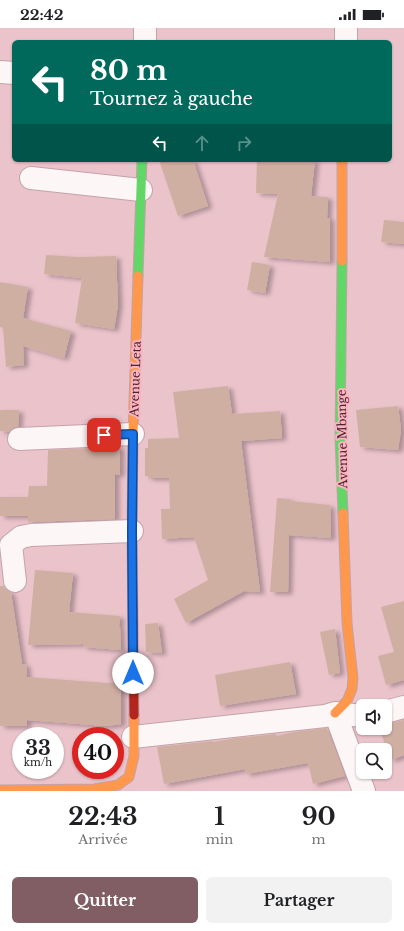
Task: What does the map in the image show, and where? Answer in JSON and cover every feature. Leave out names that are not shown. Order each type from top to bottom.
[{"type":"street","points":[[145,40],[146,28]]},
{"type":"street","points":[[346,28],[346,40]]},
{"type":"street","name":"Avenue Leta","points":[[0,790],[94,789],[131,784],[134,756],[132,530],[133,434],[142,162]]},
{"type":"street","name":"Avenue Mbange","points":[[336,713],[347,701],[352,689],[353,678],[347,623],[340,440],[342,162]]},
{"type":"street","points":[[31,178],[141,190]]},
{"type":"street","points":[[19,439],[133,434]]},
{"type":"street","points":[[15,581],[11,545],[21,537],[31,535],[132,530]]},
{"type":"street","points":[[392,710],[404,706]]},
{"type":"street","points":[[133,737],[325,716],[336,713],[356,715]]},
{"type":"street","points":[[336,713],[364,791]]},
{"type":"building","points":[[160,162],[194,162],[208,206],[178,216]]},
{"type":"building","points":[[257,162],[315,162],[311,196],[328,197],[327,218],[330,218],[330,262],[264,257],[278,194],[256,193]]},
{"type":"building","points":[[384,220],[404,222],[404,244],[381,242]]},
{"type":"building","points":[[46,255],[78,257],[116,256],[118,305],[114,329],[75,323],[82,278],[44,274]]},
{"type":"building","points":[[252,262],[270,265],[265,293],[247,290]]},
{"type":"building","points":[[0,282],[28,287],[23,318],[71,331],[64,358],[23,346],[24,365],[6,367],[3,328],[0,327]]},
{"type":"building","points":[[228,386],[232,414],[280,411],[282,438],[241,441],[260,592],[244,591],[186,623],[174,599],[208,580],[194,537],[162,539],[161,509],[170,509],[169,478],[149,478],[149,476],[145,476],[145,448],[148,448],[148,439],[179,438],[173,392]]},
{"type":"building","points":[[398,406],[401,430],[398,450],[360,447],[356,410]]},
{"type":"building","points":[[0,410],[19,410],[18,427],[13,428],[9,432],[0,431]]},
{"type":"building","points":[[120,447],[120,475],[115,474],[115,519],[28,522],[28,516],[0,516],[0,497],[28,497],[29,486],[47,486],[48,450]]},
{"type":"building","points":[[277,498],[290,499],[290,501],[330,505],[331,538],[289,535],[288,592],[270,592]]},
{"type":"building","points":[[35,570],[73,573],[69,612],[120,616],[119,627],[121,650],[83,647],[83,644],[28,645]]},
{"type":"building","points":[[0,586],[4,586],[5,589],[11,593],[22,664],[26,664],[27,677],[121,684],[121,724],[106,726],[27,720],[27,726],[0,726]]},
{"type":"building","points":[[404,601],[404,680],[386,685],[378,656],[394,652],[381,607]]},
{"type":"building","points":[[158,623],[162,653],[146,652],[145,624]]},
{"type":"building","points":[[335,629],[340,673],[329,675],[320,632]]},
{"type":"building","points":[[290,662],[296,694],[220,706],[215,675]]},
{"type":"building","points":[[404,720],[404,755],[392,760],[392,743],[385,743],[382,735],[392,735],[392,723]]},
{"type":"building","points":[[327,728],[345,776],[313,784],[308,763],[246,774],[245,769],[164,784],[157,747],[276,734],[277,736],[293,732]]},
{"type":"traffic: fast","points":[[138,276],[142,162]]},
{"type":"traffic: fast","points":[[342,261],[340,439],[343,513]]},
{"type":"traffic: slow","points":[[342,162],[342,261]]},
{"type":"traffic: slow","points":[[132,533],[133,434],[138,276]]},
{"type":"traffic: slow","points":[[335,713],[347,701],[352,689],[353,678],[347,623],[343,513]]},
{"type":"traffic: slow","points":[[0,790],[94,789],[118,785],[129,777],[134,756],[134,715]]},
{"type":"traffic: jam","points":[[132,533],[134,715]]},
{"type":"route","points":[[104,435],[133,434],[133,673]]}]
